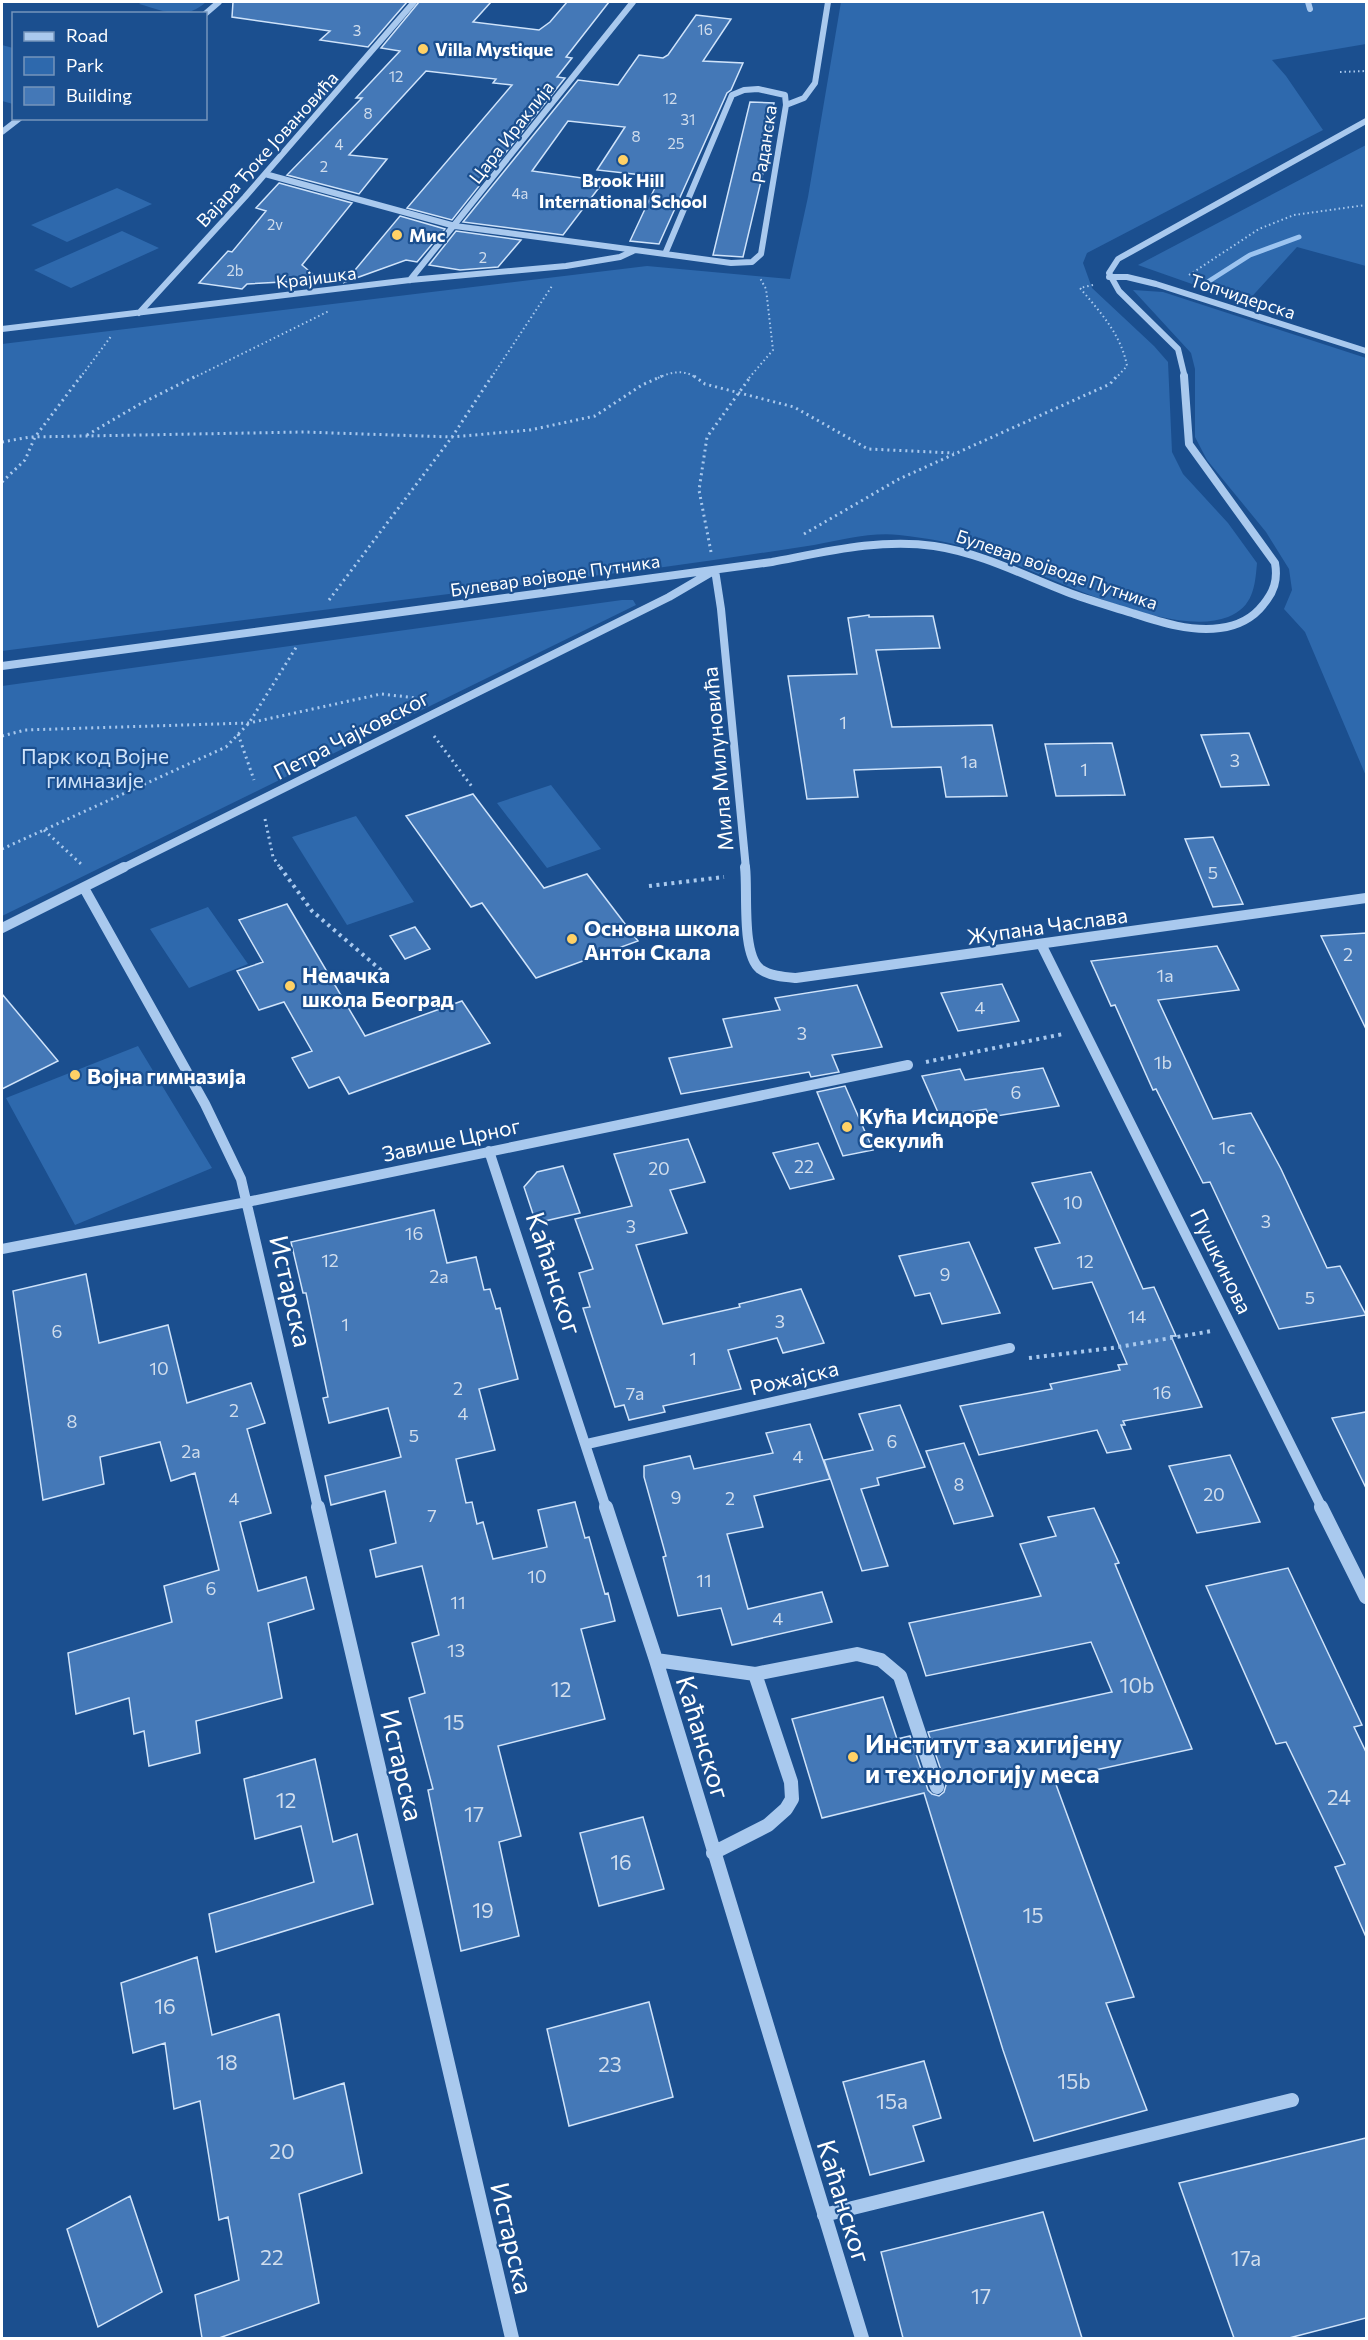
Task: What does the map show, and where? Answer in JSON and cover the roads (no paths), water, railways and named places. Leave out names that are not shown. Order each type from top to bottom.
[{"type":"street","points":[[207,12],[219,2]]},
{"type":"street","name":"Вајара Ђоке Јовановића","points":[[139,313],[265,174],[414,2]]},
{"type":"street","name":"Цара Ираклија","points":[[410,280],[633,2]]},
{"type":"street","points":[[786,105],[802,100],[810,94],[815,83],[828,2]]},
{"type":"street","points":[[1308,2],[1310,9]]},
{"type":"street","name":"Раданска","points":[[750,89],[778,92],[787,98],[786,105],[761,254],[752,262],[731,263],[665,255],[732,95],[750,89]]},
{"type":"street","points":[[2,132],[17,120]]},
{"type":"street","points":[[1109,277],[1110,268],[1118,259],[1366,121]]},
{"type":"street","points":[[265,174],[455,226],[665,255]]},
{"type":"street","name":"Крајишка","points":[[2,329],[410,280],[566,266],[620,257],[633,251]]},
{"type":"street","name":"Топчидерска","points":[[1109,277],[1134,278],[1167,287],[1366,351]]},
{"type":"street","name":"Булевар војводе Путника","points":[[2,666],[715,570],[880,544],[927,545],[983,558],[1082,597],[1182,627],[1215,629],[1238,623],[1255,613],[1276,585],[1278,573],[1275,563],[1189,444],[1184,370],[1178,349],[1119,291],[1109,277]]},
{"type":"street","name":"Петра Чајковског","points":[[2,928],[421,718],[669,597],[715,570]]},
{"type":"street","name":"Мила Милуновића","points":[[715,570],[721,609],[746,875],[750,946]]},
{"type":"street","name":"Истарска","points":[[84,888],[205,1104],[241,1179],[512,2338]]},
{"type":"street","name":"Жупана Часлава","points":[[750,946],[753,960],[762,970],[779,976],[796,978],[1366,898]]},
{"type":"street","name":"Пушкинова","points":[[1041,944],[1366,1597]]},
{"type":"street","name":"Завише Црног","points":[[2,1249],[247,1202],[908,1065]]},
{"type":"street","name":"Каћанског","points":[[489,1151],[656,1659],[862,2338]]},
{"type":"street","name":"Рожајска","points":[[586,1444],[1010,1348]]},
{"type":"street","points":[[656,1659],[755,1674],[857,1654],[870,1655],[890,1665],[900,1676],[937,1787]]},
{"type":"street","points":[[713,1853],[771,1823],[785,1811],[792,1799],[792,1782],[755,1674]]},
{"type":"street","points":[[824,2215],[1292,2100]]},
{"type":"waterway","points":[[1206,283],[1250,255],[1299,237]]},
{"type":"place","name":"Villa Mystique","points":[[423,49]]},
{"type":"place","name":"Brook Hill International School","points":[[623,160]]},
{"type":"place","name":"Мис","points":[[397,235]]},
{"type":"place","name":"Основна школа Антон Скала","points":[[572,939]]},
{"type":"place","name":"Немачка школа Београд","points":[[290,986]]},
{"type":"place","name":"Војна гимназија","points":[[75,1075]]},
{"type":"place","name":"Кућа Исидоре Секулић","points":[[847,1127]]},
{"type":"place","name":"Институт за хигијену и технологију меса","points":[[853,1757]]},
{"type":"park label","name":"Парк код Војне гимназије","points":[[95,767]]}]
